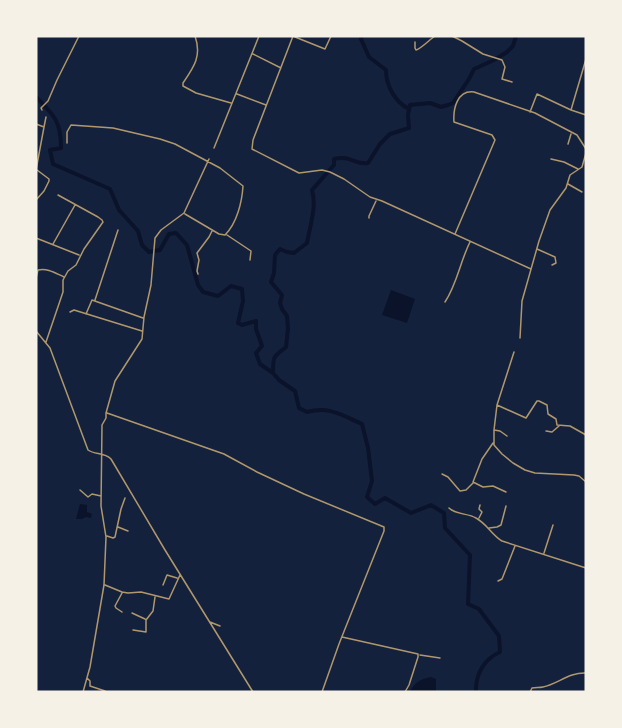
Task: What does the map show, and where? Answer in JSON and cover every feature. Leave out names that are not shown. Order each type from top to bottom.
[{"type":"street","points":[[42,108],[79,36]]},
{"type":"street","points":[[195,36],[199,47],[198,55],[183,86],[196,93],[232,104]]},
{"type":"street","points":[[214,148],[259,36]]},
{"type":"street","points":[[331,36],[325,49],[293,36],[253,140],[252,150],[299,173],[326,170],[338,175],[376,200],[531,269]]},
{"type":"street","points":[[415,42],[417,50],[435,36]]},
{"type":"street","points":[[452,36],[483,54],[502,60],[505,67],[502,79],[512,82]]},
{"type":"street","points":[[252,54],[281,68]]},
{"type":"street","points":[[570,110],[586,59]]},
{"type":"street","points":[[455,234],[495,140],[492,135],[454,122],[457,100],[464,93],[471,91],[530,112],[579,137],[586,149]]},
{"type":"street","points":[[236,93],[267,105]]},
{"type":"street","points":[[530,112],[536,94],[586,115]]},
{"type":"street","points":[[36,200],[49,181],[36,170],[46,117]]},
{"type":"street","points":[[36,124],[44,127]]},
{"type":"street","points":[[67,143],[71,124],[113,128],[175,144],[208,160],[243,186],[238,212],[226,234]]},
{"type":"street","points":[[568,144],[572,133]]},
{"type":"street","points":[[520,338],[522,302],[536,249],[550,210],[566,188],[570,175],[582,167],[586,153]]},
{"type":"street","points":[[551,159],[579,169]]},
{"type":"street","points":[[82,692],[97,630],[104,585],[106,536],[101,512],[102,428],[115,381],[140,343],[151,285],[156,236],[184,213],[208,160]]},
{"type":"street","points":[[582,167],[586,168]]},
{"type":"street","points":[[568,183],[582,192]]},
{"type":"street","points":[[46,342],[63,292],[64,278],[70,269],[76,266],[80,255],[103,221],[58,195]]},
{"type":"street","points":[[369,218],[376,200]]},
{"type":"street","points":[[53,244],[76,204]]},
{"type":"street","points":[[184,213],[219,234],[226,234],[252,251],[250,260]]},
{"type":"street","points":[[95,300],[118,230]]},
{"type":"street","points":[[198,274],[197,253],[212,230]]},
{"type":"street","points":[[36,238],[80,255]]},
{"type":"street","points":[[445,302],[451,293],[470,241]]},
{"type":"street","points":[[536,249],[555,257],[556,263],[552,265]]},
{"type":"street","points":[[36,278],[38,270],[41,269],[52,271],[64,278]]},
{"type":"street","points":[[86,314],[91,300],[95,300],[144,318]]},
{"type":"street","points":[[70,312],[73,309],[143,331]]},
{"type":"street","points":[[36,331],[46,342],[88,450],[111,459],[179,577],[253,692]]},
{"type":"street","points":[[442,474],[448,477],[460,491],[466,490],[473,482],[482,459],[493,442],[497,405],[514,352]]},
{"type":"street","points":[[497,405],[526,418],[539,401],[547,405],[548,414],[556,419],[557,425],[560,426]]},
{"type":"street","points":[[106,413],[224,454],[296,490],[384,527],[322,692]]},
{"type":"street","points":[[546,431],[552,432],[560,426],[570,426],[586,435]]},
{"type":"street","points":[[494,429],[507,436]]},
{"type":"street","points":[[493,442],[499,452],[519,467],[535,473],[579,476],[586,482]]},
{"type":"street","points":[[473,482],[483,487],[493,486],[506,492]]},
{"type":"street","points":[[80,490],[88,497],[92,494],[102,496]]},
{"type":"street","points":[[106,536],[114,538],[125,498]]},
{"type":"street","points":[[480,505],[481,521]]},
{"type":"street","points":[[489,528],[501,525],[506,506]]},
{"type":"street","points":[[448,508],[481,521],[499,540],[586,568]]},
{"type":"street","points":[[544,555],[553,525]]},
{"type":"street","points":[[117,527],[128,531]]},
{"type":"street","points":[[498,581],[502,579],[515,546]]},
{"type":"street","points":[[163,585],[166,575],[179,577]]},
{"type":"street","points":[[104,585],[122,592],[141,592],[170,599],[179,577]]},
{"type":"street","points":[[122,592],[115,606],[122,612]]},
{"type":"street","points":[[134,630],[146,632],[146,619],[153,611],[155,596]]},
{"type":"street","points":[[132,613],[146,619]]},
{"type":"street","points":[[210,622],[220,626]]},
{"type":"street","points":[[342,637],[440,658]]},
{"type":"street","points":[[405,692],[418,655]]},
{"type":"street","points":[[530,692],[532,688],[546,686],[571,675],[586,673]]},
{"type":"street","points":[[87,678],[90,686],[105,691]]},
{"type":"street","points":[[545,692],[546,686]]},
{"type":"water","points":[[391,290],[415,299],[407,323],[382,315]]},
{"type":"water","points":[[80,504],[87,505],[87,512],[92,514],[91,518],[76,519]]},
{"type":"water","points":[[431,677],[436,679],[436,692],[410,692],[418,682]]},
{"type":"waterway","points":[[362,36],[361,39],[369,57],[386,70],[392,93],[409,109]]},
{"type":"waterway","points":[[273,373],[275,357],[286,347],[288,329],[287,316],[280,303],[282,295],[271,282],[275,255],[280,249],[294,253],[307,243],[313,209],[312,190],[334,165],[334,159],[345,158],[368,163],[380,144],[390,134],[409,128],[410,105],[430,103],[441,107],[453,103],[474,69],[507,52],[513,46],[516,36]]},
{"type":"waterway","points":[[36,97],[52,114],[60,131],[61,148],[50,150],[53,164],[110,189],[119,210],[138,231],[142,245],[149,252],[160,250],[169,234],[176,233],[187,245],[198,285],[203,292],[218,296],[231,286],[242,289],[243,301],[238,323],[242,325],[256,321],[256,329],[262,346],[256,353],[260,364],[295,391],[299,408],[307,412],[315,410],[335,412],[362,424],[372,481],[367,497],[375,504],[385,498],[411,513],[431,505],[444,513],[445,528],[470,555],[468,604],[479,609],[499,636],[500,652],[485,663],[477,680],[476,692]]}]
